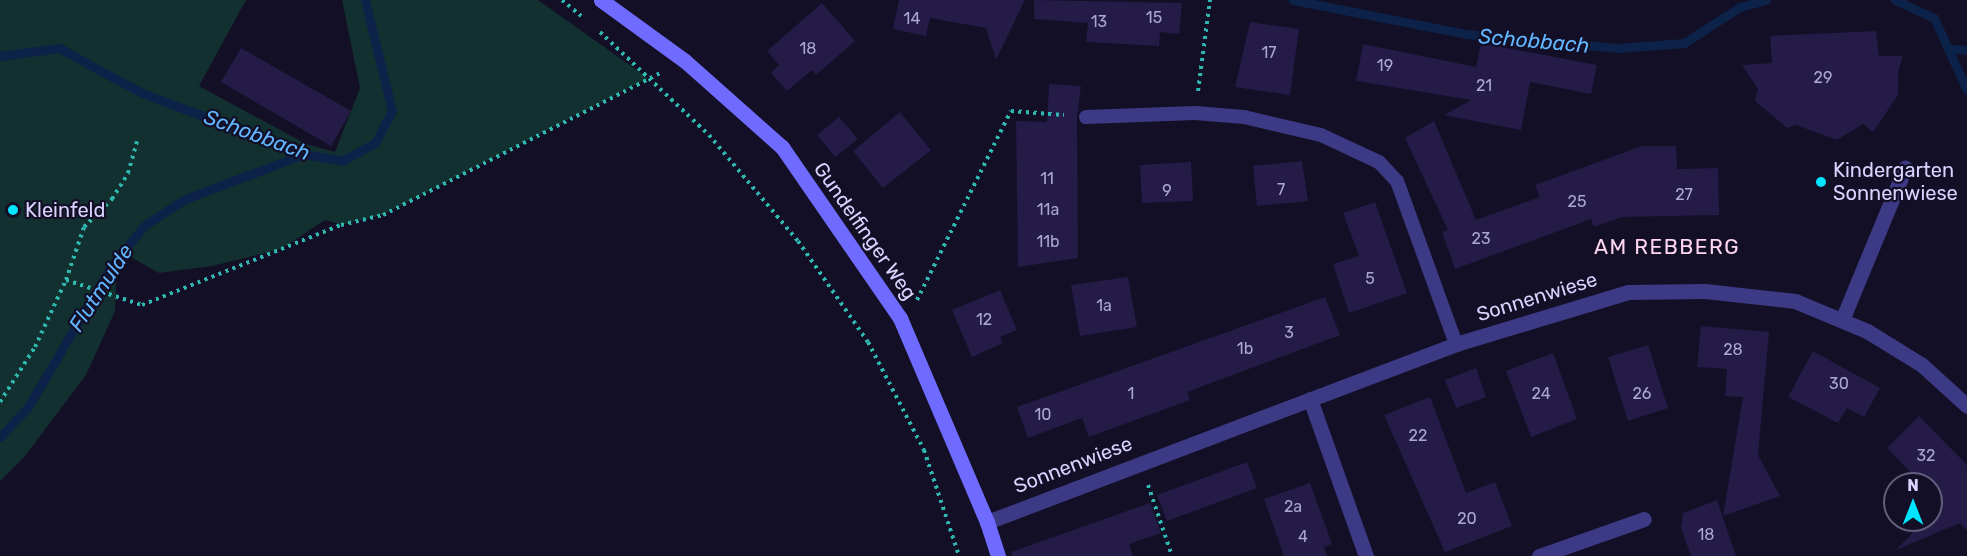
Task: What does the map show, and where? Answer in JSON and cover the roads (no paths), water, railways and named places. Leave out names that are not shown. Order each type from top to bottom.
[{"type":"street","name":"Gundelfinger Weg","points":[[601,0],[685,61],[782,147],[900,318],[987,522],[998,556]]},
{"type":"street","points":[[1842,321],[1905,168]]},
{"type":"street","name":"Sonnenwiese","points":[[987,522],[1140,462],[1456,344],[1628,292],[1705,291],[1795,301],[1867,331],[1922,365],[1967,406]]},
{"type":"street","points":[[1310,399],[1366,556]]},
{"type":"street","points":[[1539,556],[1644,519]]},
{"type":"lane","name":"Sonnenwiese","points":[[1086,117],[1195,113],[1244,117],[1321,135],[1379,162],[1397,181],[1456,344]]},
{"type":"waterway","name":"Schobbach","points":[[0,56],[59,48],[142,93],[304,154],[342,161],[375,143],[392,111],[365,0]]},
{"type":"waterway","name":"Schobbach","points":[[1293,0],[1466,34],[1618,48],[1684,43],[1740,7],[1766,0]]},
{"type":"waterway","name":"Schobbach","points":[[1895,0],[1934,18],[1967,90]]},
{"type":"waterway","points":[[1950,49],[1967,50]]},
{"type":"waterway","name":"Flutmulde","points":[[0,437],[28,407],[111,266],[145,225],[185,199],[304,154]]},
{"type":"place","name":"Kindergarten Sonnenwiese","points":[[1821,182]]},
{"type":"place","name":"Kleinfeld","points":[[13,210]]},
{"type":"district","name":"AM REBBERG","points":[[1667,247]]}]
